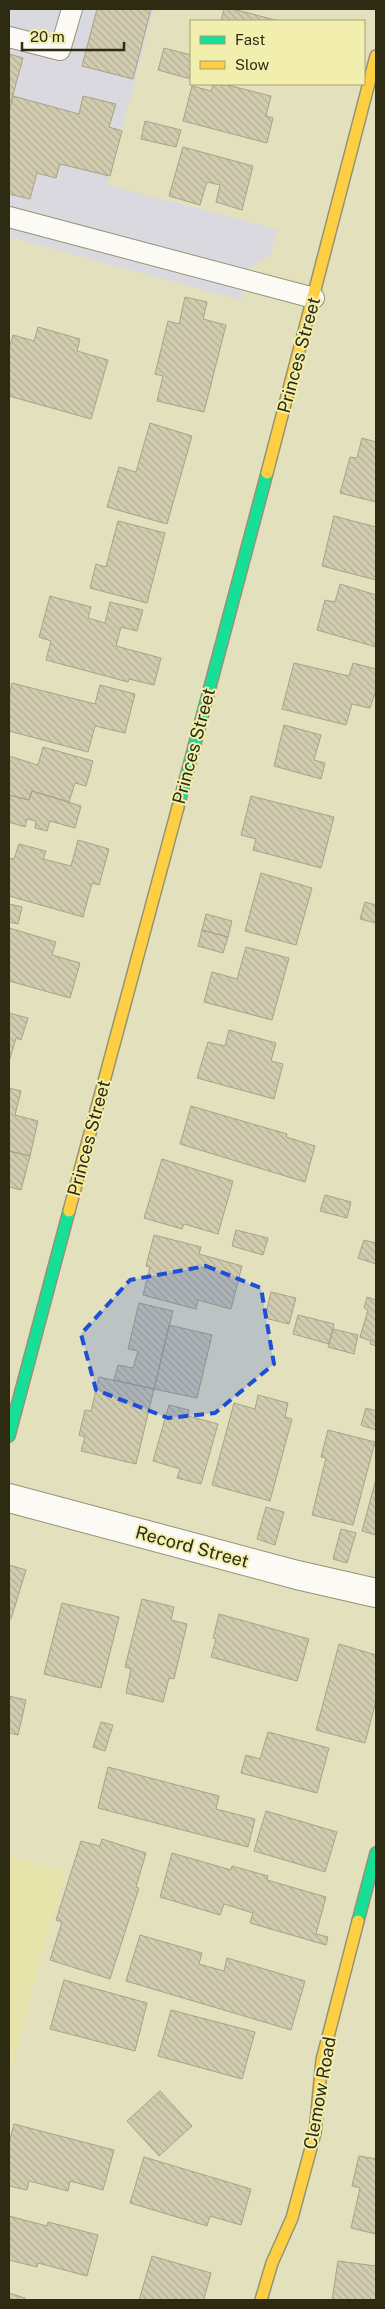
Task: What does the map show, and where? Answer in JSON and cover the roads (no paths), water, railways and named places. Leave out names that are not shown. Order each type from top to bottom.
[{"type":"street","name":"Princes Street","points":[[9,1436],[314,298],[376,56]]},
{"type":"street","name":"Record Street","points":[[9,1498],[297,1575],[376,1593]]},
{"type":"street","name":"Clemow Road","points":[[261,2300],[272,2263],[292,2218],[315,2133],[318,2118],[319,2078],[322,2060],[376,1852]]},
{"type":"lane","points":[[9,37],[60,50],[72,9]]},
{"type":"lane","points":[[9,217],[314,298]]}]
